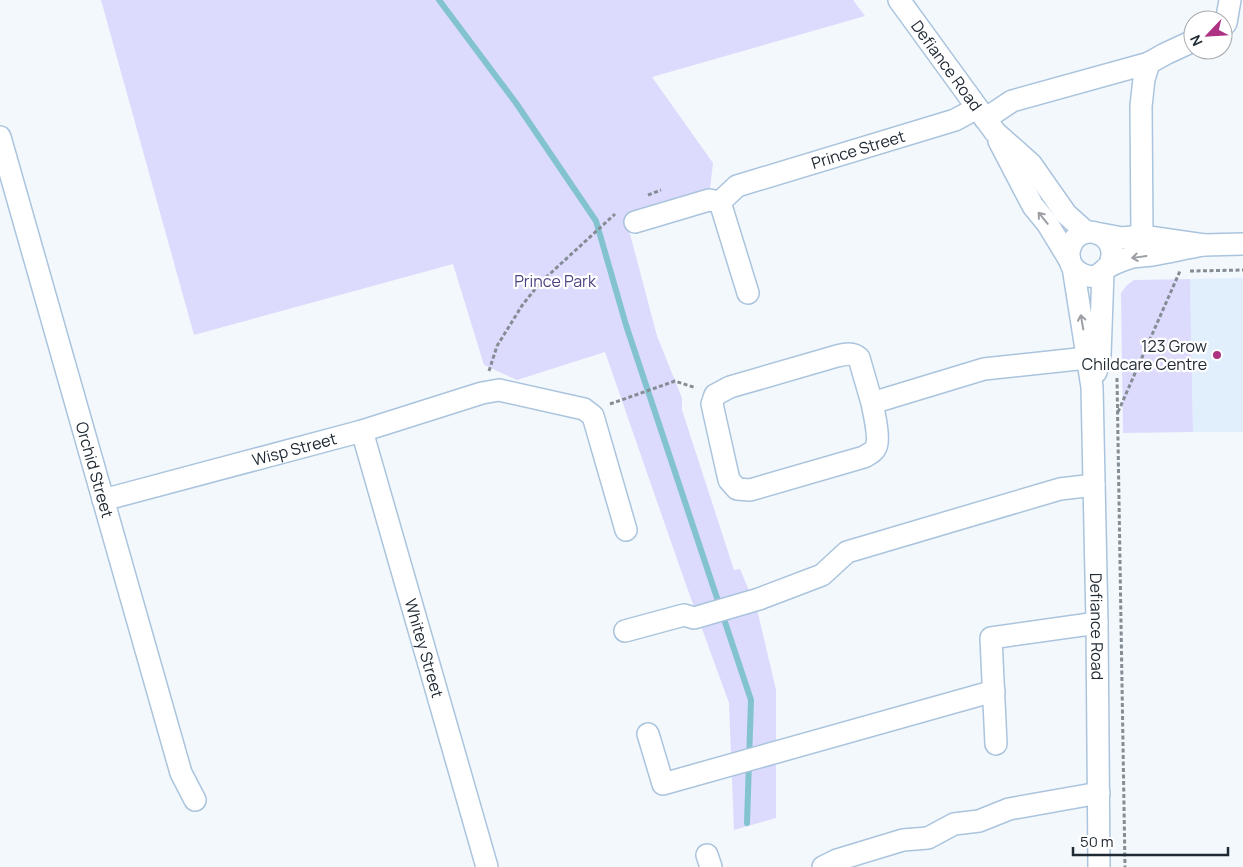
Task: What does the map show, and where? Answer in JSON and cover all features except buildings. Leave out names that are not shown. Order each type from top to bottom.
[{"type":"street","name":"Defiance Road","points":[[899,0],[986,120],[1029,199],[1047,223],[1071,263],[1092,387],[1098,623],[1099,867]]},
{"type":"street","name":"Prince Street","points":[[720,202],[737,186],[955,120],[986,120],[1012,101],[1149,63],[1183,46]]},
{"type":"street","points":[[1142,236],[1141,106],[1144,79],[1149,63]]},
{"type":"street","name":"Defiance Road","points":[[986,120],[1031,164],[1066,214],[1094,233]]},
{"type":"street","name":"Orchid Street","points":[[0,137],[181,773],[195,800]]},
{"type":"street","points":[[635,222],[709,200],[720,202],[748,293]]},
{"type":"street","points":[[1094,233],[1111,245],[1113,252],[1106,269]]},
{"type":"street","points":[[1204,245],[1142,236],[1122,238],[1094,233],[1078,236],[1072,242],[1069,250],[1071,263],[1080,273],[1087,276],[1096,276],[1106,269],[1131,258],[1204,245],[1243,244]]},
{"type":"street","name":"Defiance Road","points":[[1092,387],[1100,354],[1106,269]]},
{"type":"street","points":[[850,354],[856,355],[859,358],[872,403],[877,440],[876,448],[864,457],[750,490],[738,489],[729,480],[712,404],[715,394],[730,387],[836,356],[850,354]]},
{"type":"street","points":[[872,403],[984,370],[1087,358]]},
{"type":"street","name":"Wisp Street","points":[[103,500],[362,431],[482,393],[500,390],[584,409],[593,416],[626,530]]},
{"type":"street","name":"Whitey Street","points":[[362,431],[488,867]]},
{"type":"street","points":[[626,631],[684,615],[694,618],[759,599],[822,575],[847,552],[1060,489],[1094,485]]},
{"type":"street","points":[[996,744],[991,638],[1098,623]]},
{"type":"street","points":[[648,734],[663,784],[728,764],[994,691]]},
{"type":"street","points":[[823,867],[837,860],[902,840],[928,838],[954,824],[979,821],[1009,809],[1099,794]]},
{"type":"path","points":[[482,393],[497,346],[524,304],[541,282],[616,213]]},
{"type":"path","points":[[1171,271],[1243,270]]},
{"type":"path","points":[[1118,413],[1180,271]]},
{"type":"path","points":[[1117,374],[1125,867]]},
{"type":"path","points":[[622,400],[675,381]]},
{"type":"shaded area","name":"123 Grow Childcare Centre","points":[[1243,278],[1243,432],[1193,432],[1190,279]]},
{"type":"green space","name":"Prince Park","points":[[101,0],[853,0],[865,16],[652,77],[713,163],[710,189],[625,215],[657,336],[682,398],[682,410],[734,570],[740,569],[757,609],[776,690],[776,818],[734,830],[729,703],[605,352],[517,380],[484,365],[453,264],[194,335]]},
{"type":"green space","points":[[1190,279],[1193,432],[1123,433],[1121,293],[1134,280]]},
{"type":"waterway","points":[[439,0],[516,103],[596,221],[626,325],[751,700],[747,823]]},
{"type":"place","name":"123 Grow Childcare Centre","points":[[1217,355]]}]
